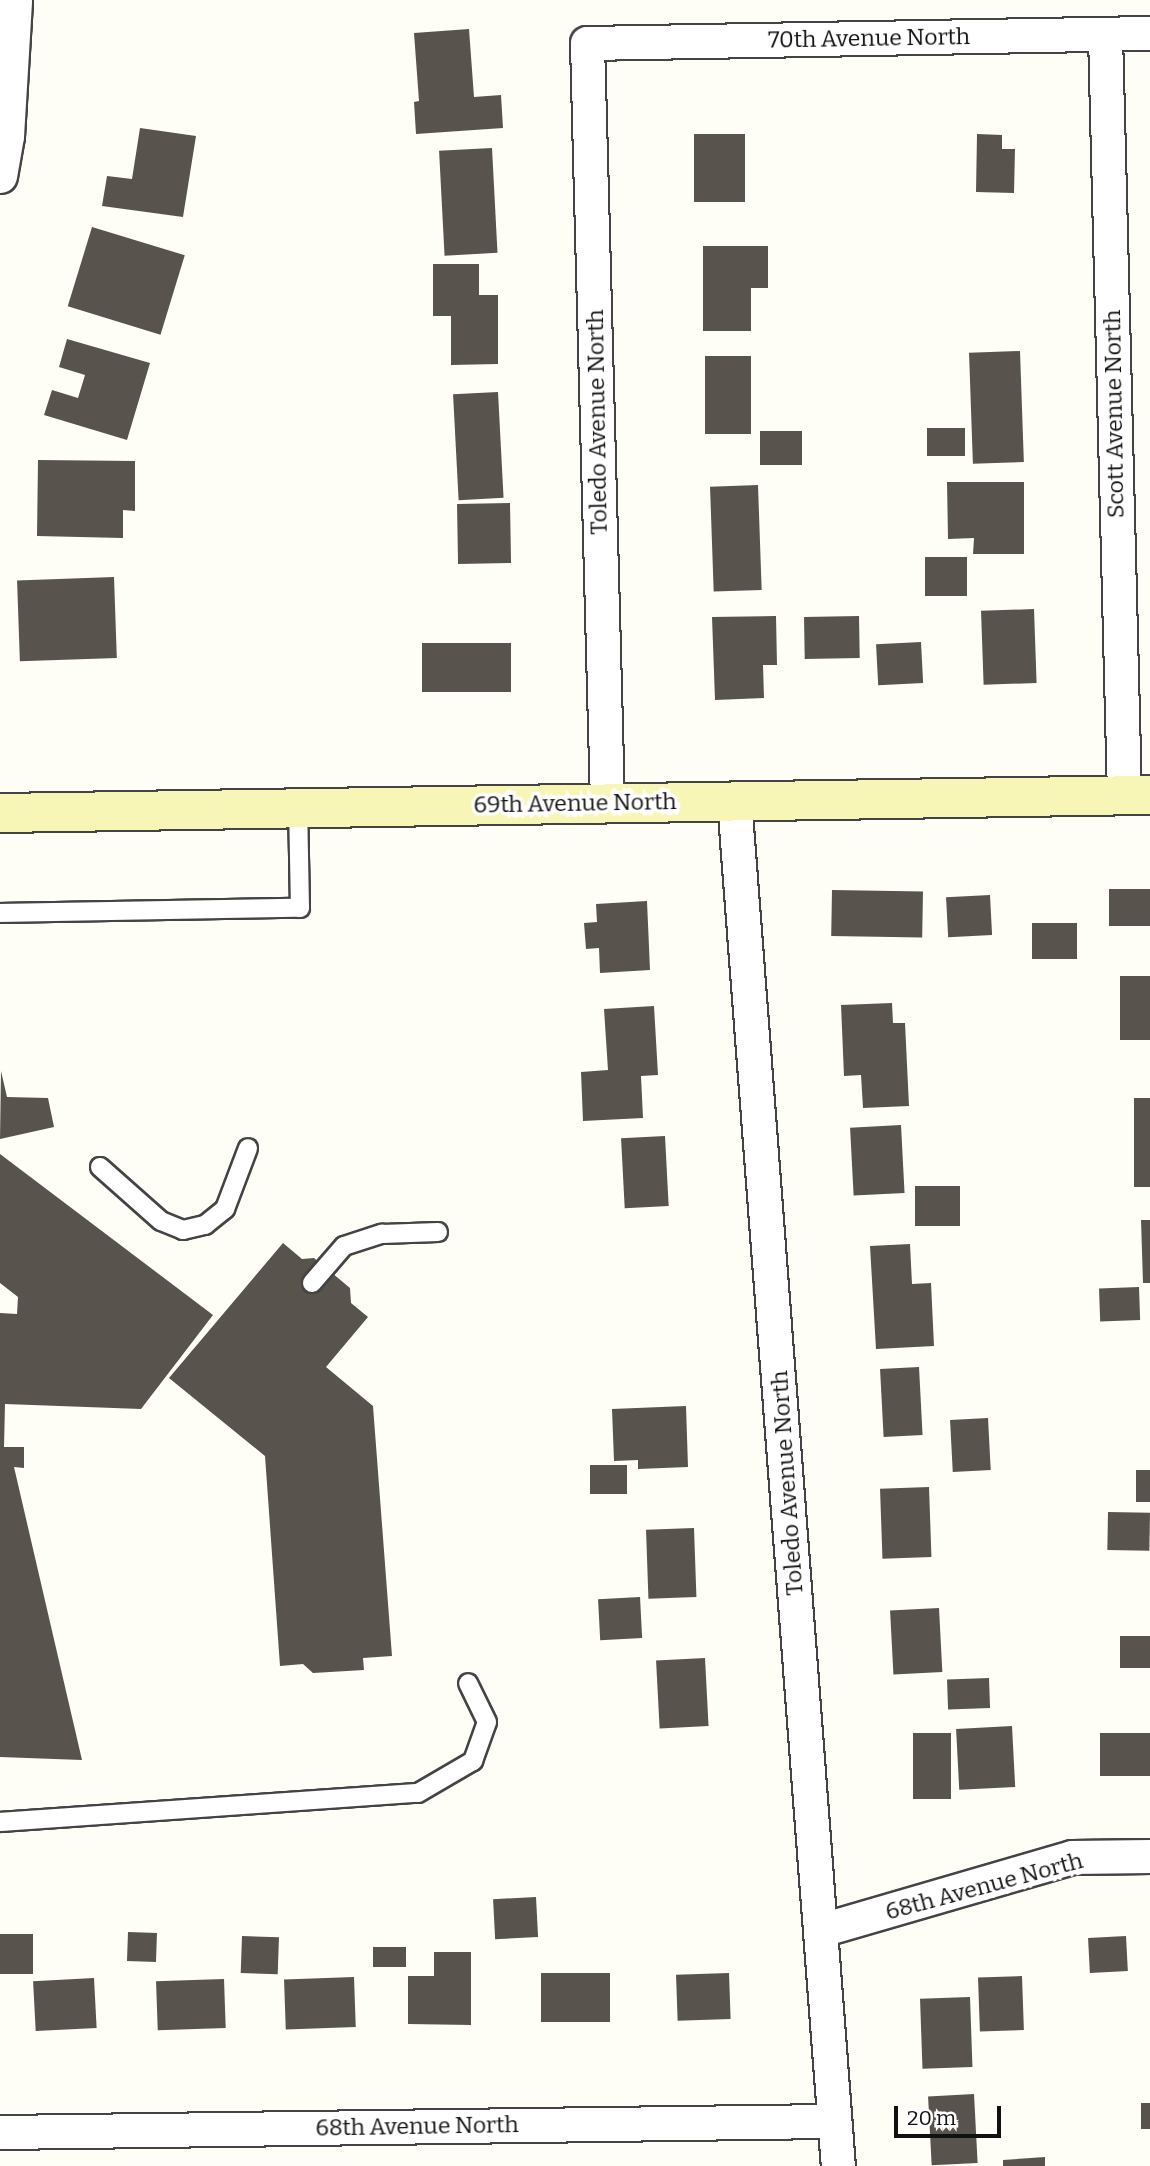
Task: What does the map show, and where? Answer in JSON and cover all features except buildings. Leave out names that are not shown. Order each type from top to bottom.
[{"type":"street","points":[[0,176],[8,136],[15,0]]},
{"type":"street","name":"70th Avenue North","points":[[587,43],[1150,33]]},
{"type":"street","name":"Scott Avenue North","points":[[1105,34],[1137,795]]},
{"type":"street","name":"Toledo Avenue North","points":[[587,43],[607,802]]},
{"type":"street","name":"69th Avenue North","points":[[0,813],[1137,795]]},
{"type":"street","name":"Toledo Avenue North","points":[[734,800],[838,2166]]},
{"type":"street","name":"68th Avenue North","points":[[821,1930],[1072,1857],[1150,1856]]},
{"type":"street","name":"68th Avenue North","points":[[0,2132],[834,2121]]},
{"type":"lane","points":[[0,913],[300,908],[298,807]]},
{"type":"lane","points":[[100,1167],[161,1220],[183,1230],[205,1225],[225,1209],[248,1148]]},
{"type":"lane","points":[[312,1283],[344,1246],[382,1234],[438,1232]]},
{"type":"lane","points":[[0,1822],[418,1793],[473,1761],[487,1722],[468,1683]]}]
